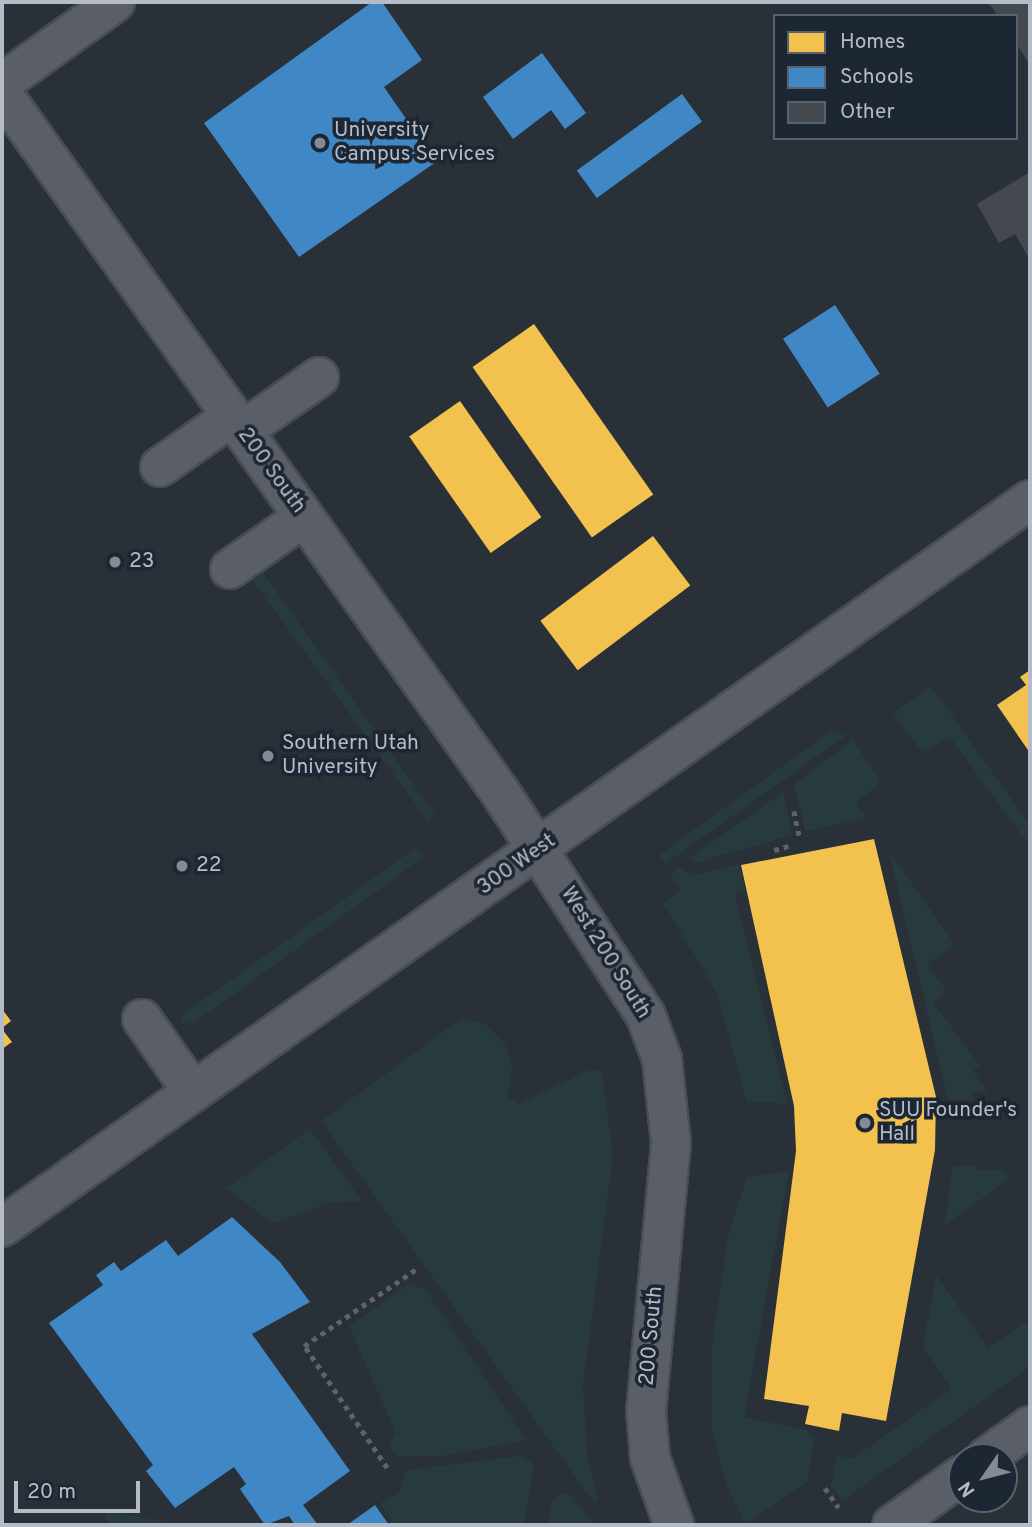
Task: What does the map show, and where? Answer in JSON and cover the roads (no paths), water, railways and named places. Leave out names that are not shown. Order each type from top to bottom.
[{"type":"street","points":[[2,83],[116,2]]},
{"type":"street","name":"200 South","points":[[2,93],[540,850]]},
{"type":"street","points":[[160,467],[320,377]]},
{"type":"street","name":"300 West","points":[[2,1227],[540,850],[1030,500]]},
{"type":"street","points":[[230,569],[304,517]]},
{"type":"street","name":"West 200 South","points":[[540,850],[646,1016],[662,1059],[671,1143]]},
{"type":"street","points":[[142,1019],[193,1092]]},
{"type":"street","name":"200 South","points":[[671,1143],[646,1410],[650,1458],[674,1525]]},
{"type":"street","points":[[1006,1443],[1030,1426]]},
{"type":"street","points":[[892,1525],[948,1485]]},
{"type":"place","name":"University Campus Services","points":[[320,143]]},
{"type":"place","name":"23","points":[[115,562]]},
{"type":"place","name":"Southern Utah University","points":[[268,756]]},
{"type":"place","name":"22","points":[[182,866]]},
{"type":"place","name":"SUU Founder's Hall","points":[[865,1123]]}]
